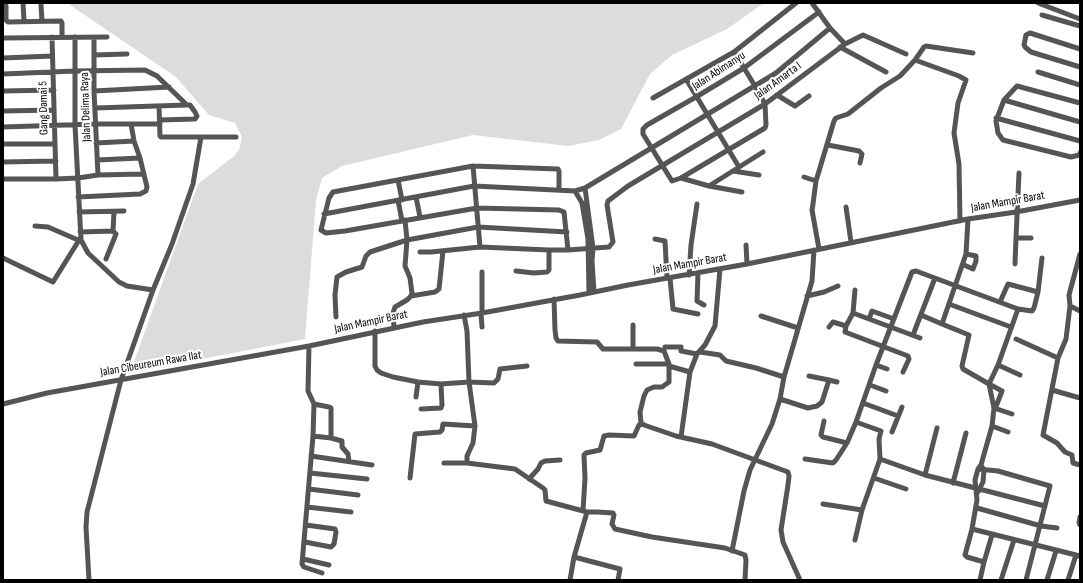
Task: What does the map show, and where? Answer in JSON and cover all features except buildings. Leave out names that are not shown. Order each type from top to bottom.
[{"type":"street","points":[[23,3],[24,21]]},
{"type":"street","points":[[653,98],[734,52],[796,3]]},
{"type":"street","points":[[812,3],[830,28],[845,44]]},
{"type":"street","points":[[1038,3],[1080,19]]},
{"type":"street","points":[[41,4],[42,21]]},
{"type":"street","points":[[6,6],[7,21],[61,21],[62,37]]},
{"type":"street","name":"Jalan Abimanyu","points":[[651,148],[643,134],[644,128],[647,125],[744,68],[819,12]]},
{"type":"street","points":[[1042,15],[1080,26]]},
{"type":"street","points":[[324,214],[474,186],[575,191],[585,188],[755,86],[776,72],[830,28]]},
{"type":"street","points":[[1080,48],[1030,33],[1026,35],[1024,45],[1031,52],[1080,67]]},
{"type":"street","name":"Jalan Amarta I","points":[[591,248],[609,247],[613,242],[608,201],[628,186],[765,104],[845,44],[863,35],[906,54]]},
{"type":"street","name":"Gang Damai 5","points":[[52,37],[56,179]]},
{"type":"street","points":[[75,37],[75,125],[80,237],[88,253],[120,282],[127,286],[153,290]]},
{"type":"street","points":[[3,38],[108,37]]},
{"type":"street","name":"Jalan Delima Raya","points":[[94,38],[94,91],[98,175]]},
{"type":"street","points":[[732,551],[744,491],[754,460],[772,424],[812,281],[816,249],[812,210],[816,181],[828,145],[832,125],[836,118],[848,114],[881,88],[900,76],[916,60],[922,49],[926,46],[973,54]]},
{"type":"street","points":[[840,48],[886,72]]},
{"type":"street","points":[[651,148],[672,181],[681,178],[765,128],[765,104],[734,52]]},
{"type":"street","points":[[94,56],[128,54]]},
{"type":"street","points":[[3,58],[52,56]]},
{"type":"street","points":[[916,60],[966,80],[958,103],[954,133],[959,164],[960,221]]},
{"type":"street","points":[[3,74],[145,70],[157,76],[187,105],[190,106],[197,116],[195,119],[131,124],[3,127]]},
{"type":"street","points":[[1038,72],[1080,85]]},
{"type":"street","points":[[686,79],[739,167]]},
{"type":"street","points":[[1080,103],[1017,86],[1004,100],[996,118],[998,134],[1003,140],[1071,157],[1079,155],[1080,153]]},
{"type":"street","points":[[94,91],[169,87]]},
{"type":"street","points":[[3,91],[54,90]]},
{"type":"street","points":[[777,95],[795,106],[809,96]]},
{"type":"street","points":[[1004,100],[1080,122]]},
{"type":"street","points":[[95,108],[187,105]]},
{"type":"street","points":[[159,106],[161,137],[236,137]]},
{"type":"street","points":[[3,112],[54,110]]},
{"type":"street","points":[[996,118],[1080,141]]},
{"type":"street","points":[[78,197],[144,193],[147,187],[134,141],[131,124]]},
{"type":"street","points":[[89,580],[86,527],[87,512],[120,385],[153,290],[172,244],[193,184],[202,137]]},
{"type":"street","points":[[96,143],[134,141]]},
{"type":"street","points":[[3,144],[55,144]]},
{"type":"street","points":[[828,145],[859,151],[862,154],[860,163]]},
{"type":"street","points":[[709,186],[763,152]]},
{"type":"street","points":[[98,160],[140,158]]},
{"type":"street","points":[[3,162],[56,162]]},
{"type":"street","points":[[473,166],[480,247]]},
{"type":"street","points":[[559,190],[558,169],[473,166],[333,192],[329,198],[321,230],[326,233],[477,208],[562,210],[564,212],[568,250]]},
{"type":"street","points":[[733,171],[759,175]]},
{"type":"street","points":[[1015,264],[1016,212],[1019,173]]},
{"type":"street","points":[[3,180],[56,179],[98,175],[143,174]]},
{"type":"street","points":[[804,177],[816,181]]},
{"type":"street","points":[[681,178],[709,186],[742,192]]},
{"type":"street","points":[[398,180],[407,240],[405,266],[410,278],[411,296]]},
{"type":"street","points":[[585,188],[584,202],[591,248],[592,293]]},
{"type":"street","points":[[575,191],[584,202]]},
{"type":"street","points":[[416,197],[420,217]]},
{"type":"street","name":"Jalan Mampir Barat","points":[[306,347],[375,331],[689,275],[968,219],[1080,200]]},
{"type":"street","points":[[689,275],[696,204]]},
{"type":"street","points":[[846,207],[851,242]]},
{"type":"street","points":[[79,212],[124,211]]},
{"type":"street","points":[[106,259],[116,234],[115,231],[113,231],[114,212]]},
{"type":"street","points":[[942,324],[964,265],[968,219]]},
{"type":"street","points":[[35,226],[48,227],[80,237],[113,231]]},
{"type":"street","points":[[336,317],[335,295],[337,277],[346,272],[362,267],[366,256],[370,252],[407,240],[478,227],[567,232]]},
{"type":"street","points":[[3,258],[53,282],[80,237]]},
{"type":"street","points":[[1016,238],[1031,238]]},
{"type":"street","points":[[655,239],[665,241],[673,309],[698,314]]},
{"type":"street","points":[[746,245],[747,264]]},
{"type":"street","points":[[420,252],[480,247],[549,250],[591,248]]},
{"type":"street","points":[[516,271],[534,273],[547,272],[549,270],[549,250]]},
{"type":"street","points":[[394,328],[393,312],[395,308],[411,296],[435,292],[439,289],[443,251]]},
{"type":"street","points":[[964,265],[973,269],[976,261],[976,256],[966,254]]},
{"type":"street","points":[[1080,254],[1070,295],[1066,339],[1058,358],[1043,435],[1057,442],[1065,452],[1072,455],[1073,463],[1080,465]]},
{"type":"street","points":[[805,460],[833,463],[847,443],[912,272],[916,271],[1018,309],[1033,310],[1038,292],[1042,258]]},
{"type":"street","points":[[681,437],[690,372],[715,326],[720,269]]},
{"type":"street","points":[[482,272],[482,327]]},
{"type":"street","points":[[698,273],[697,301],[704,305]]},
{"type":"street","points":[[913,335],[935,278]]},
{"type":"street","points":[[1000,302],[1008,284],[1038,292]]},
{"type":"street","points":[[807,296],[824,292],[838,286]]},
{"type":"street","points":[[854,290],[853,313],[846,326],[845,332],[908,356],[909,358],[904,372]]},
{"type":"street","points":[[554,299],[555,330],[558,341],[597,342],[603,349],[633,348],[657,349],[664,351],[669,365],[669,382],[662,387],[654,387],[647,390],[640,412],[641,423],[681,437],[712,444],[788,472],[788,485],[780,530],[800,580]]},
{"type":"street","points":[[949,304],[1011,327]]},
{"type":"street","points":[[1070,306],[1080,311]]},
{"type":"street","points":[[994,409],[989,384],[998,365],[1018,309]]},
{"type":"street","points":[[870,319],[872,311],[894,319]]},
{"type":"street","points":[[853,313],[920,338]]},
{"type":"street","points":[[464,315],[467,331],[469,382],[475,426],[473,443],[467,456],[467,463]]},
{"type":"street","points":[[762,316],[798,328]]},
{"type":"street","points":[[921,316],[969,335],[962,364],[963,369],[1002,391],[994,409],[992,426],[981,468],[975,480],[978,491],[966,557],[984,562]]},
{"type":"street","points":[[829,327],[833,322],[846,326]]},
{"type":"street","points":[[633,348],[634,325]]},
{"type":"street","points":[[375,331],[375,366],[377,370],[387,375],[418,382],[441,384],[469,382],[494,383],[498,379],[500,369],[527,366]]},
{"type":"street","points":[[1016,339],[1058,358]]},
{"type":"street","points":[[306,347],[308,391],[314,404],[308,507],[302,564],[304,567],[322,573]]},
{"type":"street","name":"Jalan Cibeureum Rawa Ilat","points":[[3,404],[47,393],[120,385],[306,347]]},
{"type":"street","points":[[665,347],[681,347],[681,351],[720,355],[726,361],[756,368],[784,377]]},
{"type":"street","points":[[636,364],[669,365],[690,372]]},
{"type":"street","points":[[876,364],[887,369]]},
{"type":"street","points":[[998,365],[1020,375]]},
{"type":"street","points":[[809,376],[836,382]]},
{"type":"street","points":[[780,399],[808,408],[813,408],[822,402],[829,380]]},
{"type":"street","points":[[416,397],[418,382]]},
{"type":"street","points":[[421,409],[441,408],[441,384]]},
{"type":"street","points":[[870,385],[886,391]]},
{"type":"street","points":[[1052,390],[1080,398]]},
{"type":"street","points":[[863,403],[898,416]]},
{"type":"street","points":[[314,404],[331,408],[331,438]]},
{"type":"street","points":[[892,432],[902,407]]},
{"type":"street","points":[[994,409],[1012,414]]},
{"type":"street","points":[[824,421],[821,435],[823,437],[847,443]]},
{"type":"street","points":[[855,540],[862,510],[880,460],[879,439],[881,431],[856,422]]},
{"type":"street","points":[[410,478],[415,434],[440,432],[443,424],[475,426]]},
{"type":"street","points":[[570,580],[585,512],[584,454],[600,450],[604,436],[634,436],[639,425],[643,424]]},
{"type":"street","points":[[992,426],[1008,432]]},
{"type":"street","points":[[925,475],[937,428]]},
{"type":"street","points":[[953,483],[966,433]]},
{"type":"street","points":[[313,436],[342,440],[342,447],[348,454],[349,461]]},
{"type":"street","points":[[311,456],[372,464]]},
{"type":"street","points":[[529,479],[541,463],[545,461],[560,460]]},
{"type":"street","points":[[880,460],[978,491],[1045,506]]},
{"type":"street","points":[[444,463],[467,463],[512,468],[545,490],[546,502],[585,512],[613,513],[612,524],[615,529],[652,537],[725,548],[745,554],[745,580]]},
{"type":"street","points":[[981,468],[998,471],[1049,486],[1051,488],[1026,580]]},
{"type":"street","points":[[310,472],[367,479]]},
{"type":"street","points":[[874,478],[906,490]]},
{"type":"street","points":[[309,489],[358,495]]},
{"type":"street","points":[[823,504],[862,510]]},
{"type":"street","points":[[308,507],[351,512]]},
{"type":"street","points":[[976,508],[1041,526],[1057,528]]},
{"type":"street","points":[[1080,517],[1080,525]]},
{"type":"street","points":[[305,542],[331,547],[334,544],[336,532],[334,529],[306,525]]},
{"type":"street","points":[[972,529],[1078,556],[1068,580]]},
{"type":"street","points":[[980,580],[992,535]]},
{"type":"street","points":[[1001,580],[1014,540]]},
{"type":"street","points":[[1047,580],[1056,550]]},
{"type":"street","points":[[574,557],[620,569],[618,580]]},
{"type":"street","points":[[303,559],[329,565]]},
{"type":"shaded area","points":[[67,3],[764,3],[727,29],[672,55],[650,74],[621,129],[599,140],[568,146],[473,135],[342,166],[322,178],[316,200],[305,339],[130,373],[198,184],[234,156],[239,150],[242,137],[235,123],[209,115],[176,77]]}]
